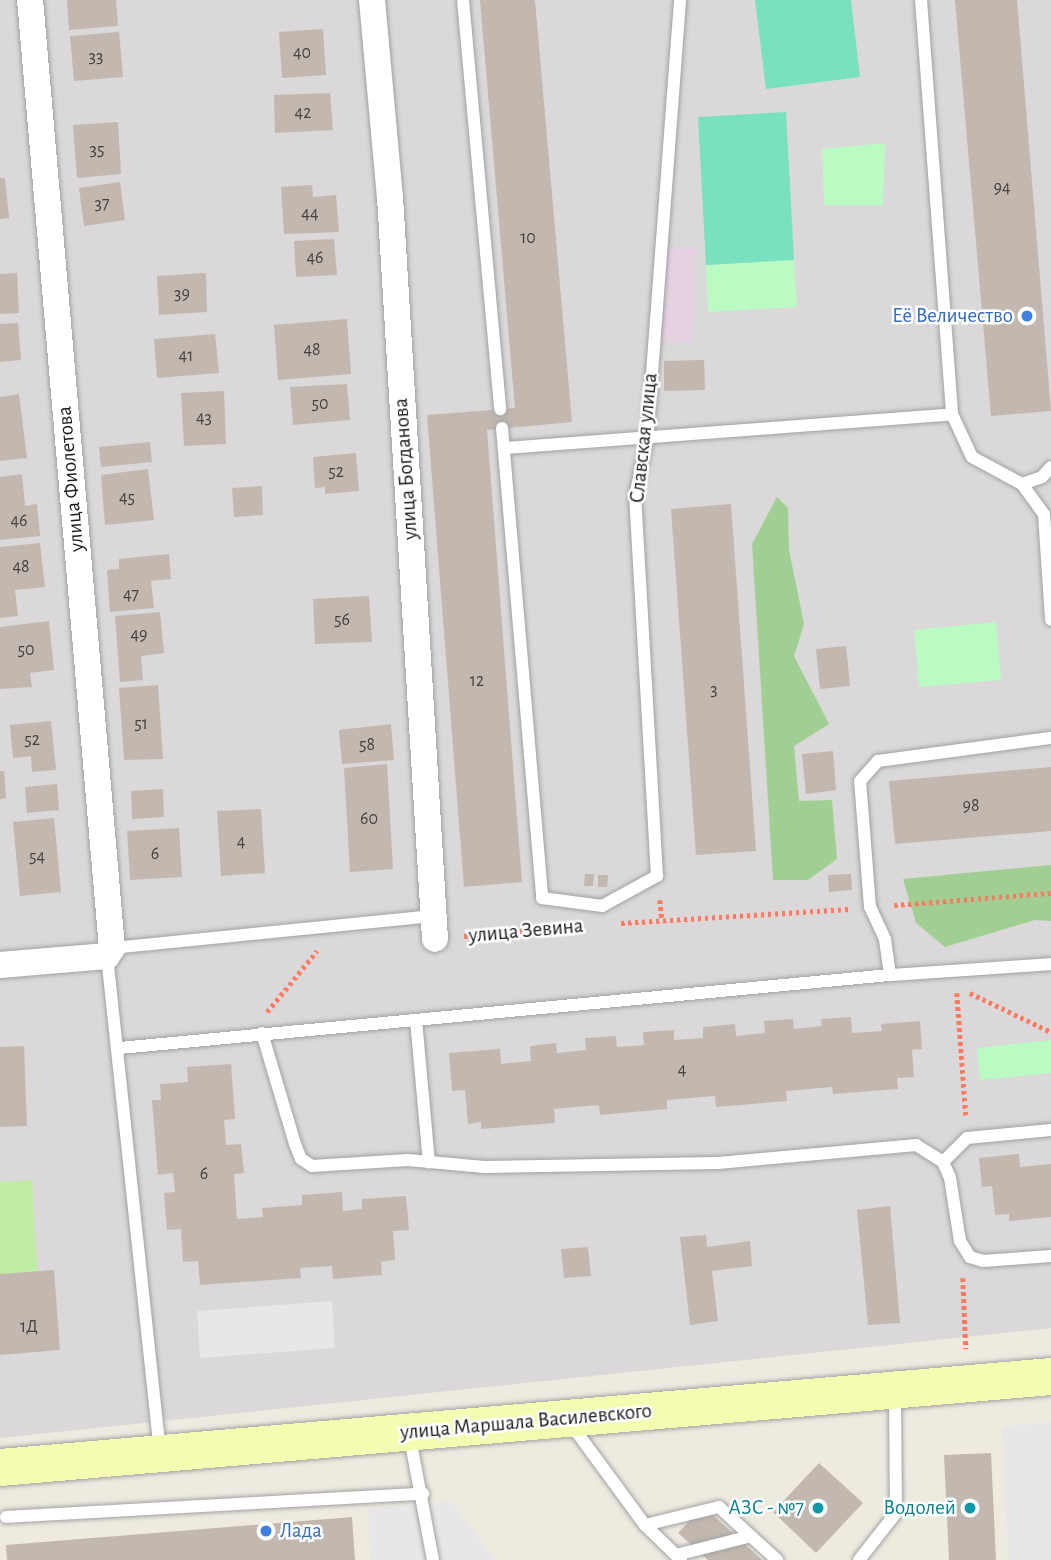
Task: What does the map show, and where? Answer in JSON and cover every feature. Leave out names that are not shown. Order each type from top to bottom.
[{"type":"main road","name":"улица Маршала Василевского","points":[[0,1467],[1051,1376]]},
{"type":"street","name":"улица Фиолетова","points":[[30,0],[110,952]]},
{"type":"street","name":"улица Богданова","points":[[372,0],[390,197],[435,928]]},
{"type":"street","points":[[0,965],[110,952]]},
{"type":"lane","points":[[463,0],[500,409]]},
{"type":"lane","name":"Славская улица","points":[[505,447],[542,898],[602,906],[657,876],[635,496],[647,440],[680,0]]},
{"type":"lane","points":[[921,0],[951,414],[972,457],[1022,484],[1044,514],[1051,620]]},
{"type":"lane","points":[[502,428],[505,447],[647,440],[754,427],[951,414]]},
{"type":"lane","points":[[1022,484],[1042,477],[1051,467]]},
{"type":"lane","points":[[890,975],[886,939],[870,907],[860,781],[878,761],[1051,738]]},
{"type":"lane","points":[[160,1454],[110,952],[435,928]]},
{"type":"lane","points":[[120,1048],[890,975],[1051,964]]},
{"type":"lane","points":[[416,1020],[429,1162]]},
{"type":"lane","points":[[255,1034],[301,1159],[312,1166],[429,1162],[485,1167],[718,1163],[916,1145],[943,1162],[950,1178],[960,1241],[970,1257],[983,1261],[1051,1256]]},
{"type":"lane","points":[[943,1162],[967,1138],[1051,1130]]},
{"type":"lane","points":[[859,1560],[896,1513],[895,1388]]},
{"type":"lane","points":[[565,1418],[645,1525],[679,1558],[751,1536]]},
{"type":"lane","points":[[408,1433],[423,1494],[433,1560]]},
{"type":"lane","points":[[6,1517],[423,1494]]},
{"type":"lane","points":[[645,1525],[719,1507],[777,1560]]},
{"type":"path","points":[[618,923],[1051,893]]},
{"type":"path","name":"улица Зевина","points":[[435,928],[580,926]]},
{"type":"path","points":[[305,951],[331,949]]},
{"type":"path","points":[[255,1034],[318,950]]},
{"type":"path","points":[[967,1138],[956,987],[1051,1032]]},
{"type":"path","points":[[966,1349],[963,1279],[970,1257]]},
{"type":"shaded area","points":[[0,0],[1051,0],[1051,1328],[0,1438]]},
{"type":"shaded area","points":[[662,248],[695,248],[692,343],[659,342]]},
{"type":"shaded area","points":[[332,1301],[335,1348],[200,1358],[197,1311]]},
{"type":"shaded area","points":[[1051,1422],[1051,1560],[1008,1560],[1002,1427]]},
{"type":"shaded area","points":[[451,1501],[495,1560],[370,1560],[368,1509]]},
{"type":"green space","points":[[755,0],[851,0],[860,77],[766,89]]},
{"type":"green space","points":[[786,112],[794,260],[706,265],[698,117]]},
{"type":"green space","points":[[885,143],[883,205],[824,205],[822,149]]},
{"type":"green space","points":[[794,260],[797,307],[708,312],[706,265]]},
{"type":"green space","points":[[777,497],[788,508],[789,550],[804,624],[794,656],[829,724],[794,746],[799,801],[832,800],[837,859],[808,880],[773,880],[752,544]]},
{"type":"green space","points":[[996,622],[1001,680],[919,687],[914,630]]},
{"type":"green space","points":[[1051,865],[1051,921],[1035,920],[945,947],[916,923],[903,879]]},
{"type":"green space","points":[[1051,1040],[1051,1073],[980,1080],[977,1048]]},
{"type":"green space","points":[[32,1180],[38,1284],[0,1289],[0,1182]]},
{"type":"building","points":[[67,0],[116,0],[118,26],[69,30]]},
{"type":"building","points":[[480,0],[535,0],[572,422],[487,430],[522,882],[464,887],[427,415],[515,408]]},
{"type":"building","points":[[955,0],[1017,0],[1051,411],[991,416]]},
{"type":"building","points":[[323,29],[326,75],[282,78],[279,32]]},
{"type":"building","points":[[119,32],[123,77],[74,81],[70,36]]},
{"type":"building","points":[[330,93],[333,130],[275,133],[274,95]]},
{"type":"building","points":[[118,122],[121,174],[77,178],[73,125]]},
{"type":"building","points":[[0,178],[5,178],[9,218],[0,219]]},
{"type":"building","points":[[120,182],[125,220],[84,226],[79,188]]},
{"type":"building","points":[[312,185],[313,197],[336,195],[339,232],[284,234],[281,187]]},
{"type":"building","points":[[334,239],[337,275],[296,277],[294,241]]},
{"type":"building","points":[[17,273],[19,313],[0,314],[0,274]]},
{"type":"building","points":[[206,273],[207,312],[159,315],[157,276]]},
{"type":"building","points":[[347,319],[351,374],[278,380],[274,325]]},
{"type":"building","points":[[18,323],[21,360],[0,362],[0,324]]},
{"type":"building","points":[[215,334],[219,373],[157,378],[154,339]]},
{"type":"building","points":[[704,360],[705,390],[664,391],[664,361]]},
{"type":"building","points":[[347,384],[350,420],[293,425],[290,387]]},
{"type":"building","points":[[224,391],[226,444],[184,446],[181,393]]},
{"type":"building","points":[[19,394],[27,458],[0,461],[0,397]]},
{"type":"building","points":[[150,442],[152,462],[101,467],[99,447]]},
{"type":"building","points":[[356,453],[359,491],[325,494],[325,487],[315,488],[313,457]]},
{"type":"building","points":[[148,469],[154,520],[105,525],[101,475]]},
{"type":"building","points":[[22,474],[25,506],[37,504],[40,536],[0,540],[0,477]]},
{"type":"building","points":[[262,486],[263,515],[234,517],[232,488]]},
{"type":"building","points":[[731,504],[756,851],[696,855],[671,509]]},
{"type":"building","points":[[40,543],[45,587],[15,590],[18,616],[0,618],[0,547]]},
{"type":"building","points":[[169,554],[171,579],[151,581],[154,608],[110,612],[107,570],[119,569],[119,559]]},
{"type":"building","points":[[369,596],[372,642],[315,644],[313,599]]},
{"type":"building","points":[[160,612],[164,653],[141,656],[143,680],[120,682],[115,616]]},
{"type":"building","points":[[49,621],[54,670],[30,673],[32,687],[0,689],[0,627]]},
{"type":"building","points":[[846,646],[850,686],[820,689],[816,649]]},
{"type":"building","points":[[158,685],[163,759],[124,760],[119,688]]},
{"type":"building","points":[[51,721],[56,770],[32,772],[31,756],[13,758],[10,725]]},
{"type":"building","points":[[391,724],[394,760],[342,764],[339,730]]},
{"type":"building","points":[[833,751],[836,790],[806,794],[802,754]]},
{"type":"building","points":[[387,764],[393,869],[350,872],[344,768]]},
{"type":"building","points":[[1051,767],[1051,831],[895,844],[889,781]]},
{"type":"building","points":[[0,771],[4,771],[6,798],[0,799]]},
{"type":"building","points":[[57,784],[59,810],[27,813],[25,787]]},
{"type":"building","points":[[163,789],[164,817],[132,819],[131,791]]},
{"type":"building","points":[[261,809],[265,873],[221,876],[217,811]]},
{"type":"building","points":[[54,818],[61,892],[20,896],[13,822]]},
{"type":"building","points":[[179,828],[182,877],[130,880],[127,831]]},
{"type":"building","points":[[585,874],[594,874],[593,886],[584,886]]},
{"type":"building","points":[[851,874],[852,890],[829,892],[828,875]]},
{"type":"building","points":[[598,875],[608,875],[607,887],[598,887]]},
{"type":"building","points":[[851,1017],[852,1033],[882,1031],[881,1024],[920,1021],[922,1049],[912,1050],[914,1077],[897,1078],[898,1089],[833,1094],[832,1087],[786,1091],[787,1101],[716,1107],[715,1096],[667,1100],[667,1109],[600,1115],[599,1105],[554,1109],[555,1123],[481,1129],[481,1122],[468,1124],[465,1090],[452,1091],[449,1053],[500,1049],[501,1064],[531,1061],[530,1046],[556,1043],[557,1053],[586,1050],[585,1038],[616,1036],[617,1047],[632,1046],[644,1045],[643,1032],[674,1030],[674,1040],[703,1038],[703,1027],[735,1024],[736,1036],[765,1033],[764,1021],[793,1019],[794,1029],[822,1026],[821,1019]]},
{"type":"building","points":[[24,1046],[27,1126],[0,1127],[0,1047]]},
{"type":"building","points":[[231,1064],[235,1119],[224,1120],[226,1145],[241,1144],[244,1173],[234,1174],[237,1219],[263,1217],[262,1208],[302,1205],[302,1195],[342,1192],[343,1211],[362,1209],[362,1199],[406,1196],[409,1230],[393,1231],[395,1260],[381,1262],[382,1275],[333,1279],[332,1266],[300,1268],[301,1278],[200,1285],[198,1261],[183,1262],[181,1229],[167,1230],[164,1193],[175,1192],[173,1173],[158,1175],[152,1100],[161,1100],[160,1084],[188,1082],[187,1067]]},
{"type":"building","points":[[1019,1154],[1020,1167],[1051,1164],[1051,1217],[1009,1221],[1009,1214],[995,1215],[992,1186],[982,1187],[979,1158]]},
{"type":"building","points":[[890,1206],[900,1323],[868,1325],[857,1210]]},
{"type":"building","points":[[706,1235],[707,1247],[750,1241],[752,1266],[712,1271],[718,1321],[690,1325],[680,1237]]},
{"type":"building","points":[[588,1247],[591,1276],[564,1278],[561,1249]]},
{"type":"building","points":[[54,1270],[60,1350],[0,1355],[0,1274]]},
{"type":"building","name":"Водолей","points":[[991,1453],[996,1560],[949,1560],[944,1455]]},
{"type":"building","name":"АЗС - №7","points":[[819,1463],[863,1503],[816,1553],[773,1512]]},
{"type":"building","points":[[703,1506],[762,1560],[708,1560],[678,1533]]},
{"type":"building","name":"Лада","points":[[352,1517],[355,1560],[7,1560],[6,1545]]},
{"type":"place","name":"Её Величество","points":[[1027,316]]},
{"type":"place","name":"АЗС - №7","points":[[818,1508]]},
{"type":"place","name":"Водолей","points":[[970,1508]]},
{"type":"place","name":"Лада","points":[[266,1531]]}]
